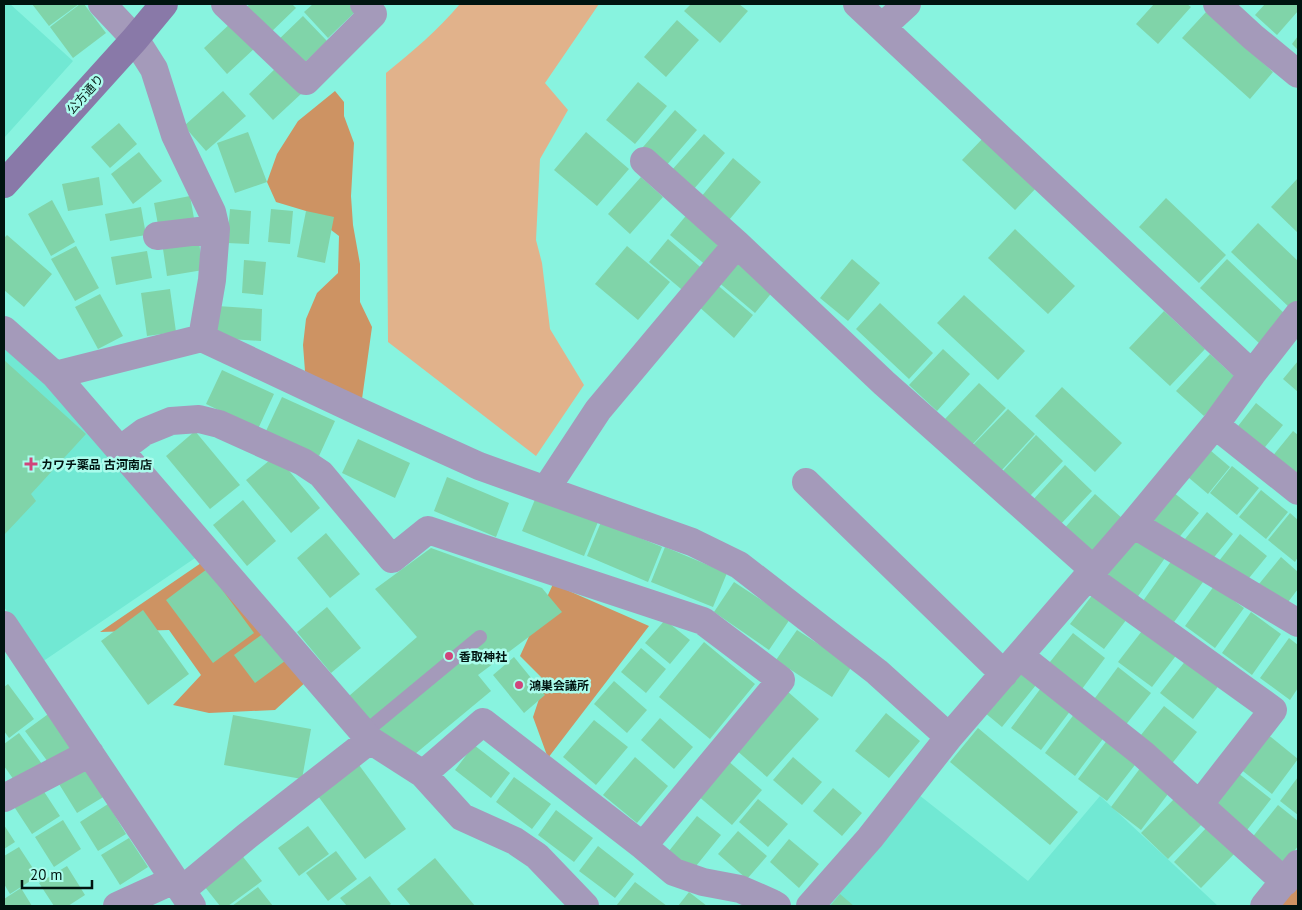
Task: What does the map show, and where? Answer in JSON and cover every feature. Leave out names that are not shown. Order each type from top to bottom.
[{"type":"street","points":[[102,4],[135,39],[154,70],[175,135],[212,212],[216,229],[212,280],[202,338]]},
{"type":"street","name":"公方通り","points":[[4,184],[135,39],[164,4]]},
{"type":"street","points":[[225,4],[306,81],[373,14],[364,4]]},
{"type":"street","points":[[857,4],[1252,374]]},
{"type":"street","points":[[882,27],[907,4]]},
{"type":"street","points":[[1217,4],[1253,38],[1298,74]]},
{"type":"street","points":[[644,161],[738,244],[884,383],[1091,573],[1273,710],[1199,805]]},
{"type":"street","points":[[157,236],[216,229]]},
{"type":"street","points":[[546,489],[598,410],[738,244]]},
{"type":"street","points":[[810,906],[870,838],[949,738],[1133,524],[1215,425],[1252,374],[1297,318]]},
{"type":"street","points":[[4,330],[55,375],[367,737],[423,774],[462,818],[515,841],[537,856],[585,906]]},
{"type":"street","points":[[55,375],[202,338],[362,414],[479,466],[692,542],[739,565],[877,672],[949,738]]},
{"type":"street","points":[[120,450],[144,432],[171,421],[199,419],[219,424],[303,462],[320,474],[392,558],[428,530],[703,621],[781,680],[643,846]]},
{"type":"street","points":[[1215,425],[1298,491]]},
{"type":"street","points":[[806,482],[1012,665],[1143,754],[1199,805],[1291,873],[1264,906]]},
{"type":"street","points":[[1133,524],[1298,623]]},
{"type":"street","points":[[4,625],[183,892]]},
{"type":"street","points":[[423,774],[483,722],[674,872],[703,882],[740,889],[777,906]]},
{"type":"street","points":[[117,906],[183,892],[247,836],[367,737]]},
{"type":"street","points":[[4,798],[90,753]]},
{"type":"lane","points":[[367,737],[480,637]]},
{"type":"shaded area","points":[[4,4],[10,4],[73,61],[4,138]]},
{"type":"shaded area","points":[[460,4],[599,4],[545,83],[568,110],[540,159],[536,240],[542,263],[550,329],[584,385],[536,456],[388,342],[386,73],[443,23]]},
{"type":"shaded area","points":[[335,91],[344,102],[344,116],[354,143],[351,196],[353,225],[360,264],[360,302],[372,327],[362,399],[332,389],[305,371],[303,345],[306,319],[317,293],[338,273],[339,236],[306,211],[276,202],[267,182],[277,154],[298,121]]},
{"type":"shaded area","points":[[4,338],[201,554],[42,662],[4,607]]},
{"type":"shaded area","points":[[204,561],[308,680],[275,710],[209,713],[173,705],[201,675],[169,630],[100,632]]},
{"type":"shaded area","points":[[553,584],[649,626],[548,758],[533,717],[545,681],[520,656]]},
{"type":"shaded area","points":[[919,795],[1028,881],[1100,796],[1218,906],[824,906]]},
{"type":"shaded area","points":[[1298,878],[1298,906],[1255,906]]},
{"type":"building","points":[[32,4],[79,4],[49,26]]},
{"type":"building","points":[[80,4],[84,4],[106,33],[73,58],[50,27]]},
{"type":"building","points":[[250,4],[292,4],[296,8],[268,35],[243,10]]},
{"type":"building","points":[[313,4],[349,4],[356,11],[328,38],[304,12]]},
{"type":"building","points":[[691,4],[739,4],[748,11],[720,43],[684,11]]},
{"type":"building","points":[[1154,4],[1187,4],[1191,7],[1158,44],[1136,24]]},
{"type":"building","points":[[1265,4],[1298,4],[1298,11],[1277,35],[1255,15]]},
{"type":"building","points":[[1206,12],[1273,72],[1250,99],[1182,38]]},
{"type":"building","points":[[303,16],[327,41],[299,68],[275,43]]},
{"type":"building","points":[[677,20],[699,40],[666,77],[644,57]]},
{"type":"building","points":[[232,22],[256,47],[227,74],[204,48]]},
{"type":"building","points":[[1298,36],[1298,50],[1292,44]]},
{"type":"building","points":[[277,67],[302,93],[273,120],[249,94]]},
{"type":"building","points":[[638,82],[667,106],[635,144],[606,120]]},
{"type":"building","points":[[223,91],[246,116],[206,151],[184,126]]},
{"type":"building","points":[[675,110],[697,130],[665,167],[643,147]]},
{"type":"building","points":[[119,123],[137,144],[110,168],[91,147]]},
{"type":"building","points":[[248,132],[267,182],[235,193],[217,143]]},
{"type":"building","points":[[586,132],[629,169],[597,206],[554,170]]},
{"type":"building","points":[[704,134],[725,153],[693,190],[671,171]]},
{"type":"building","points":[[986,135],[1039,185],[1015,210],[962,160]]},
{"type":"building","points":[[139,152],[162,181],[133,204],[111,174]]},
{"type":"building","points":[[733,158],[761,182],[729,220],[701,197]]},
{"type":"building","points":[[99,177],[103,205],[68,211],[62,184]]},
{"type":"building","points":[[641,177],[663,197],[630,234],[608,214]]},
{"type":"building","points":[[1298,178],[1298,233],[1271,207]]},
{"type":"building","points":[[190,196],[195,224],[159,230],[154,203]]},
{"type":"building","points":[[1166,198],[1226,255],[1199,283],[1139,227]]},
{"type":"building","points":[[52,200],[75,242],[51,256],[28,214]]},
{"type":"building","points":[[141,207],[146,235],[110,241],[105,214]]},
{"type":"building","points":[[230,209],[251,211],[249,244],[227,243]]},
{"type":"building","points":[[271,209],[293,211],[290,244],[268,242]]},
{"type":"building","points":[[306,211],[334,217],[325,263],[297,257]]},
{"type":"building","points":[[689,212],[727,245],[708,267],[670,235]]},
{"type":"building","points":[[1258,223],[1298,261],[1298,301],[1291,309],[1231,252]]},
{"type":"building","points":[[1015,229],[1075,286],[1048,314],[988,258]]},
{"type":"building","points":[[7,235],[52,274],[24,307],[4,290],[4,238]]},
{"type":"building","points":[[668,239],[706,272],[687,294],[649,262]]},
{"type":"building","points":[[199,242],[203,270],[167,276],[163,249]]},
{"type":"building","points":[[76,246],[99,288],[75,301],[51,259]]},
{"type":"building","points":[[627,246],[670,282],[638,320],[595,284]]},
{"type":"building","points":[[147,251],[152,278],[116,285],[111,257]]},
{"type":"building","points":[[737,258],[774,290],[755,313],[717,281]]},
{"type":"building","points":[[852,259],[880,283],[848,321],[820,298]]},
{"type":"building","points":[[1227,259],[1287,316],[1260,344],[1200,288]]},
{"type":"building","points":[[244,260],[266,262],[263,295],[242,293]]},
{"type":"building","points":[[715,283],[753,315],[734,338],[697,305]]},
{"type":"building","points":[[170,289],[176,332],[147,336],[141,293]]},
{"type":"building","points":[[100,294],[123,336],[98,349],[75,307]]},
{"type":"building","points":[[964,295],[1025,351],[998,380],[937,323]]},
{"type":"building","points":[[880,303],[933,353],[909,379],[856,329]]},
{"type":"building","points":[[217,306],[262,309],[261,341],[215,338]]},
{"type":"building","points":[[1164,311],[1205,349],[1170,386],[1129,348]]},
{"type":"building","points":[[943,349],[970,374],[937,411],[909,385]]},
{"type":"building","points":[[1210,354],[1237,379],[1204,416],[1176,391]]},
{"type":"building","name":"カワチ薬品 古河南店","points":[[4,360],[86,434],[31,494],[36,501],[4,535]]},
{"type":"building","points":[[1298,361],[1298,392],[1283,379]]},
{"type":"building","points":[[222,370],[274,394],[258,429],[206,404]]},
{"type":"building","points":[[979,383],[1006,408],[972,445],[945,419]]},
{"type":"building","points":[[1062,387],[1122,443],[1095,472],[1035,416]]},
{"type":"building","points":[[282,397],[335,421],[319,456],[266,431]]},
{"type":"building","points":[[1256,403],[1283,425],[1261,452],[1235,430]]},
{"type":"building","points":[[1008,409],[1035,434],[1001,471],[973,445]]},
{"type":"building","points":[[195,431],[240,485],[210,509],[166,456]]},
{"type":"building","points":[[1293,431],[1298,435],[1298,480],[1271,458]]},
{"type":"building","points":[[1036,435],[1063,461],[1029,497],[1002,472]]},
{"type":"building","points":[[358,439],[410,463],[395,498],[342,473]]},
{"type":"building","points":[[1204,445],[1230,467],[1208,494],[1182,472]]},
{"type":"building","points":[[276,455],[320,508],[291,533],[246,480]]},
{"type":"building","points":[[1065,465],[1092,491],[1058,527],[1031,502]]},
{"type":"building","points":[[1232,466],[1259,488],[1237,515],[1210,493]]},
{"type":"building","points":[[447,477],[509,503],[496,537],[434,511]]},
{"type":"building","points":[[1261,490],[1288,512],[1266,539],[1239,517]]},
{"type":"building","points":[[1173,492],[1199,513],[1177,540],[1151,519]]},
{"type":"building","points":[[1095,494],[1123,519],[1089,556],[1062,531]]},
{"type":"building","points":[[536,497],[598,522],[584,556],[522,531]]},
{"type":"building","points":[[243,500],[276,541],[247,566],[213,525]]},
{"type":"building","points":[[1207,512],[1233,534],[1211,561],[1185,539]]},
{"type":"building","points":[[1290,513],[1298,520],[1298,557],[1295,562],[1268,540]]},
{"type":"building","points":[[601,522],[662,547],[648,582],[587,556]]},
{"type":"building","points":[[326,533],[360,574],[330,598],[297,558]]},
{"type":"building","points":[[1240,534],[1267,556],[1245,583],[1219,561]]},
{"type":"building","points":[[1134,537],[1165,558],[1136,599],[1105,577]]},
{"type":"building","points":[[665,547],[727,573],[713,607],[651,582]]},
{"type":"building","name":"香取神社","points":[[431,548],[542,588],[562,612],[478,675],[491,691],[415,754],[375,731],[349,696],[417,637],[375,589]]},
{"type":"building","points":[[1281,557],[1298,572],[1298,589],[1285,606],[1259,584]]},
{"type":"building","points":[[1172,560],[1203,582],[1174,622],[1143,601]]},
{"type":"building","points":[[207,569],[254,633],[213,663],[166,600]]},
{"type":"building","points":[[734,582],[790,619],[769,650],[714,612]]},
{"type":"building","points":[[1214,586],[1244,608],[1215,648],[1185,626]]},
{"type":"building","points":[[1097,589],[1130,615],[1104,649],[1070,624]]},
{"type":"building","points":[[327,607],[361,648],[331,673],[297,632]]},
{"type":"building","points":[[143,610],[189,674],[148,705],[101,641]]},
{"type":"building","points":[[1251,612],[1281,634],[1252,675],[1222,653]]},
{"type":"building","points":[[665,620],[690,640],[670,664],[645,643]]},
{"type":"building","points":[[1145,627],[1178,653],[1152,687],[1118,662]]},
{"type":"building","points":[[797,630],[852,666],[832,697],[776,660]]},
{"type":"building","points":[[264,633],[285,661],[255,683],[234,655]]},
{"type":"building","points":[[1073,633],[1105,658],[1079,693],[1046,667]]},
{"type":"building","points":[[1289,638],[1298,645],[1298,688],[1290,700],[1260,678]]},
{"type":"building","points":[[704,642],[755,684],[710,739],[659,697]]},
{"type":"building","points":[[641,648],[666,669],[646,693],[621,672]]},
{"type":"building","name":"鴻巣会議所","points":[[514,657],[545,695],[524,713],[493,675]]},
{"type":"building","points":[[1187,659],[1220,684],[1193,719],[1160,693]]},
{"type":"building","points":[[1118,667],[1151,693],[1124,727],[1092,702]]},
{"type":"building","points":[[1018,670],[1036,685],[1002,727],[984,712]]},
{"type":"building","points":[[614,681],[647,710],[627,733],[594,704]]},
{"type":"building","points":[[8,684],[34,719],[9,738],[4,731],[4,687]]},
{"type":"building","points":[[1041,688],[1071,710],[1041,750],[1011,728]]},
{"type":"building","points":[[787,691],[819,719],[767,777],[735,749]]},
{"type":"building","points":[[1164,706],[1197,732],[1170,766],[1137,740]]},
{"type":"building","points":[[51,712],[76,747],[51,766],[25,731]]},
{"type":"building","points":[[886,713],[920,741],[889,778],[855,751]]},
{"type":"building","points":[[1075,713],[1105,736],[1075,776],[1045,753]]},
{"type":"building","points":[[233,715],[311,729],[302,779],[224,765]]},
{"type":"building","points":[[660,718],[693,747],[674,769],[641,740]]},
{"type":"building","points":[[594,720],[628,747],[596,785],[563,757]]},
{"type":"building","points":[[978,728],[1078,812],[1050,845],[950,762]]},
{"type":"building","points":[[19,733],[45,768],[19,787],[4,766],[4,744]]},
{"type":"building","points":[[1266,733],[1298,759],[1272,794],[1239,768]]},
{"type":"building","points":[[1108,739],[1138,761],[1107,801],[1078,779]]},
{"type":"building","points":[[474,745],[510,773],[491,798],[455,770]]},
{"type":"building","points":[[635,757],[668,786],[637,823],[603,795]]},
{"type":"building","points":[[793,757],[822,782],[802,805],[773,780]]},
{"type":"building","points":[[727,760],[762,790],[732,825],[697,795]]},
{"type":"building","points":[[359,765],[406,829],[365,859],[318,796]]},
{"type":"building","points":[[86,766],[105,796],[77,813],[59,784]]},
{"type":"building","points":[[1141,767],[1171,790],[1141,830],[1111,807]]},
{"type":"building","points":[[1238,773],[1271,799],[1244,834],[1212,808]]},
{"type":"building","points":[[514,777],[551,804],[532,829],[496,802]]},
{"type":"building","points":[[1298,777],[1298,815],[1280,801]]},
{"type":"building","points":[[41,787],[60,816],[32,834],[13,805]]},
{"type":"building","points":[[833,788],[862,813],[842,836],[813,811]]},
{"type":"building","points":[[1176,797],[1203,823],[1168,859],[1141,833]]},
{"type":"building","points":[[758,799],[788,824],[768,847],[739,822]]},
{"type":"building","points":[[108,804],[126,834],[98,851],[80,822]]},
{"type":"building","points":[[1278,805],[1298,821],[1298,846],[1284,865],[1251,839]]},
{"type":"building","points":[[556,810],[593,838],[574,862],[538,835]]},
{"type":"building","points":[[697,816],[721,835],[692,871],[669,851]]},
{"type":"building","points":[[63,820],[81,849],[54,867],[35,837]]},
{"type":"building","points":[[4,825],[15,842],[4,849]]},
{"type":"building","points":[[308,826],[329,854],[299,876],[278,848]]},
{"type":"building","points":[[1208,826],[1236,852],[1201,888],[1174,862]]},
{"type":"building","points":[[738,831],[767,856],[747,879],[718,854]]},
{"type":"building","points":[[129,838],[148,867],[120,885],[101,855]]},
{"type":"building","points":[[789,839],[819,864],[799,888],[770,862]]},
{"type":"building","points":[[598,846],[634,874],[615,898],[579,871]]},
{"type":"building","points":[[19,847],[38,876],[10,894],[4,884],[4,856]]},
{"type":"building","points":[[336,851],[357,879],[328,901],[306,873]]},
{"type":"building","points":[[240,853],[262,881],[228,906],[220,906],[201,882]]},
{"type":"building","points":[[435,858],[475,906],[411,906],[397,889]]},
{"type":"building","points":[[67,866],[85,895],[68,906],[54,906],[39,883]]},
{"type":"building","points":[[370,876],[391,904],[388,906],[347,906],[340,898]]},
{"type":"building","points":[[635,882],[667,906],[616,906]]},
{"type":"building","points":[[258,887],[273,906],[232,906]]},
{"type":"building","points":[[21,888],[32,906],[4,906],[4,899]]},
{"type":"building","points":[[689,892],[707,906],[678,906]]},
{"type":"building","points":[[840,894],[854,906],[830,906]]},
{"type":"place","name":"カワチ薬品 古河南店","points":[[31,464]]},
{"type":"place","name":"香取神社","points":[[449,656]]},
{"type":"place","name":"鴻巣会議所","points":[[519,685]]}]
